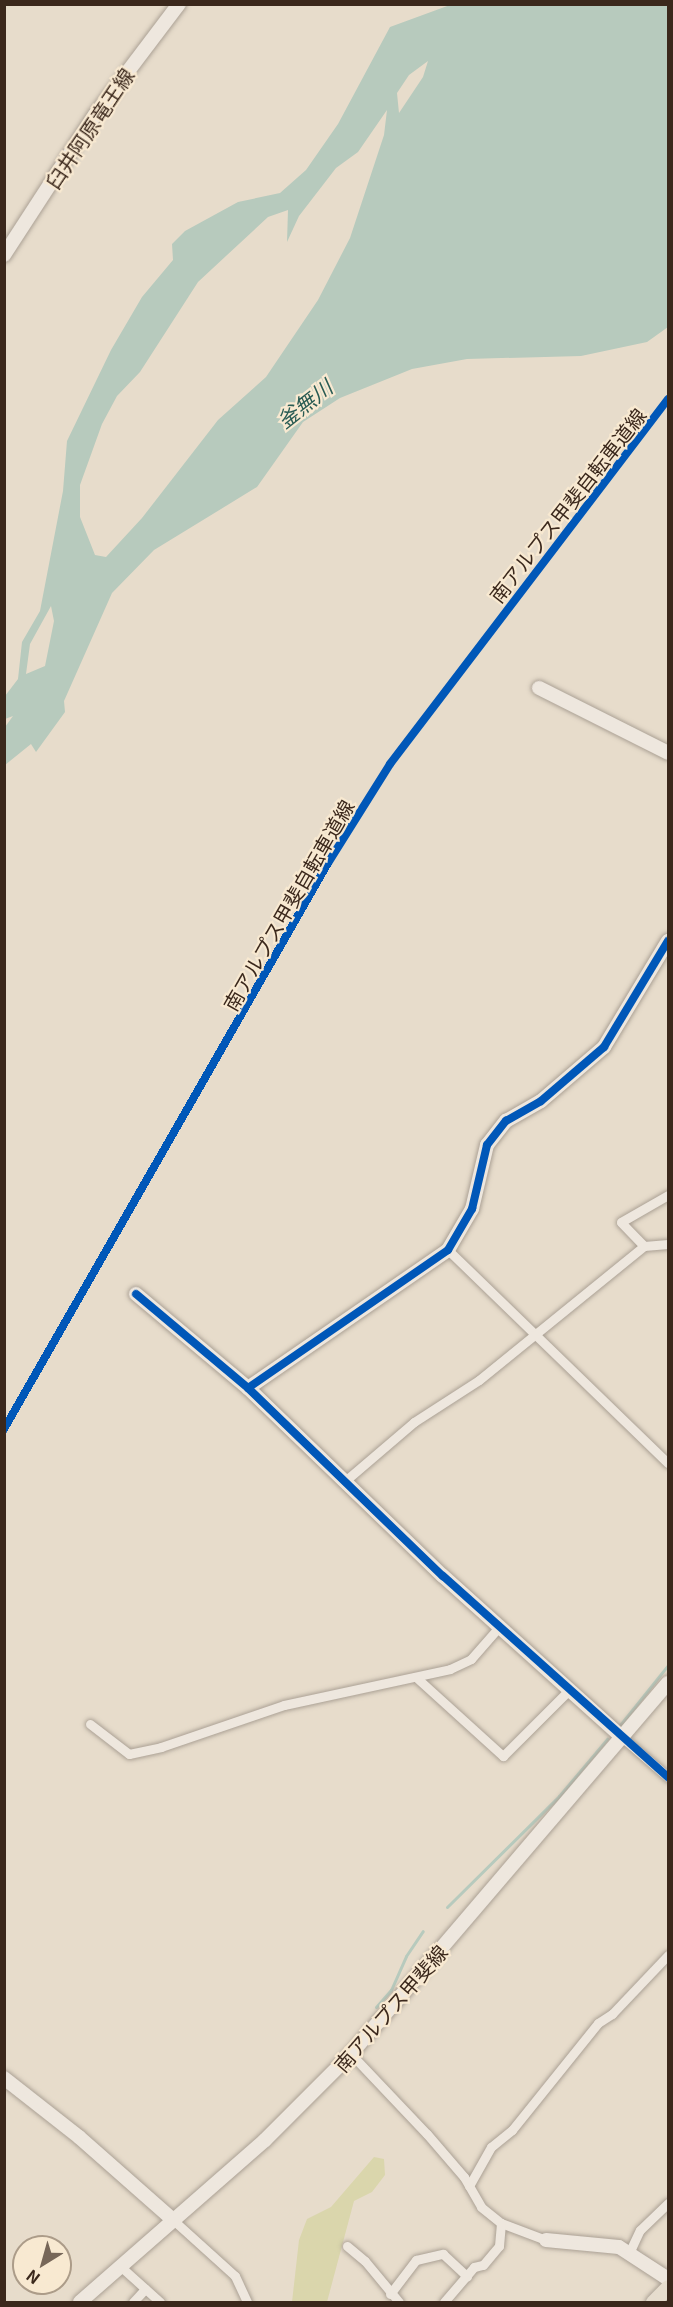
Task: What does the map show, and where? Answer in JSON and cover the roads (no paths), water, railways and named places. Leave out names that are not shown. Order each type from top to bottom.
[{"type":"main road","points":[[653,2302],[669,2287]]},
{"type":"street","name":"臼井阿原竜王線","points":[[4,255],[95,115],[179,4]]},
{"type":"street","points":[[539,688],[669,753]]},
{"type":"street","points":[[248,1388],[448,1250],[472,1209],[487,1145],[506,1121],[541,1101],[604,1047],[669,941]]},
{"type":"street","points":[[644,1246],[621,1222],[669,1195]]},
{"type":"street","points":[[345,1481],[414,1422],[479,1380],[532,1334],[644,1246],[669,1244]]},
{"type":"street","points":[[448,1250],[532,1334],[669,1463]]},
{"type":"street","points":[[136,1294],[248,1388],[568,1691],[669,1778]]},
{"type":"street","points":[[90,1724],[129,1754],[284,1705],[418,1679],[471,1659],[499,1627]]},
{"type":"street","points":[[418,1679],[503,1756],[568,1691]]},
{"type":"street","name":"南アルプス甲斐線","points":[[80,2302],[172,2219],[265,2140],[351,2054],[669,1683]]},
{"type":"street","points":[[469,2186],[491,2147],[512,2130],[598,2023],[612,2014],[669,1956]]},
{"type":"street","points":[[351,2054],[428,2134],[469,2186],[481,2207],[501,2223],[546,2240],[598,2244],[630,2251],[669,2279]]},
{"type":"street","points":[[4,2078],[79,2137],[235,2277],[247,2302]]},
{"type":"street","points":[[630,2251],[640,2230],[669,2203]]},
{"type":"street","points":[[444,2302],[467,2276],[499,2246],[501,2223]]},
{"type":"street","points":[[347,2246],[365,2261],[390,2294],[399,2302]]},
{"type":"street","points":[[390,2294],[416,2260],[443,2254],[467,2276]]},
{"type":"street","points":[[120,2266],[160,2302]]},
{"type":"street","points":[[133,2302],[145,2289]]},
{"type":"water","name":"釜無川","points":[[450,5],[668,5],[668,327],[647,342],[581,356],[467,359],[412,369],[340,398],[303,422],[257,487],[154,550],[112,593],[64,701],[65,712],[36,752],[31,744],[5,765],[5,727],[13,716],[5,719],[5,696],[18,679],[22,642],[40,611],[63,491],[67,441],[111,350],[142,297],[173,260],[172,244],[185,231],[238,202],[280,193],[306,170],[338,124],[390,27]],"holes":[[[428,61],[423,77],[399,113],[397,93],[409,75]],[[387,110],[384,135],[350,238],[318,300],[266,377],[218,420],[142,518],[106,557],[95,555],[80,517],[80,485],[102,424],[117,396],[140,372],[198,282],[268,217],[288,210],[287,242],[299,216],[336,168],[358,152]],[[51,606],[54,621],[45,666],[26,674],[30,644]]]},
{"type":"waterway","points":[[620,1725],[668,1665]]},
{"type":"waterway","points":[[447,1907],[559,1796],[607,1739]]},
{"type":"waterway","points":[[376,2007],[391,1990],[406,1956],[423,1931]]}]
